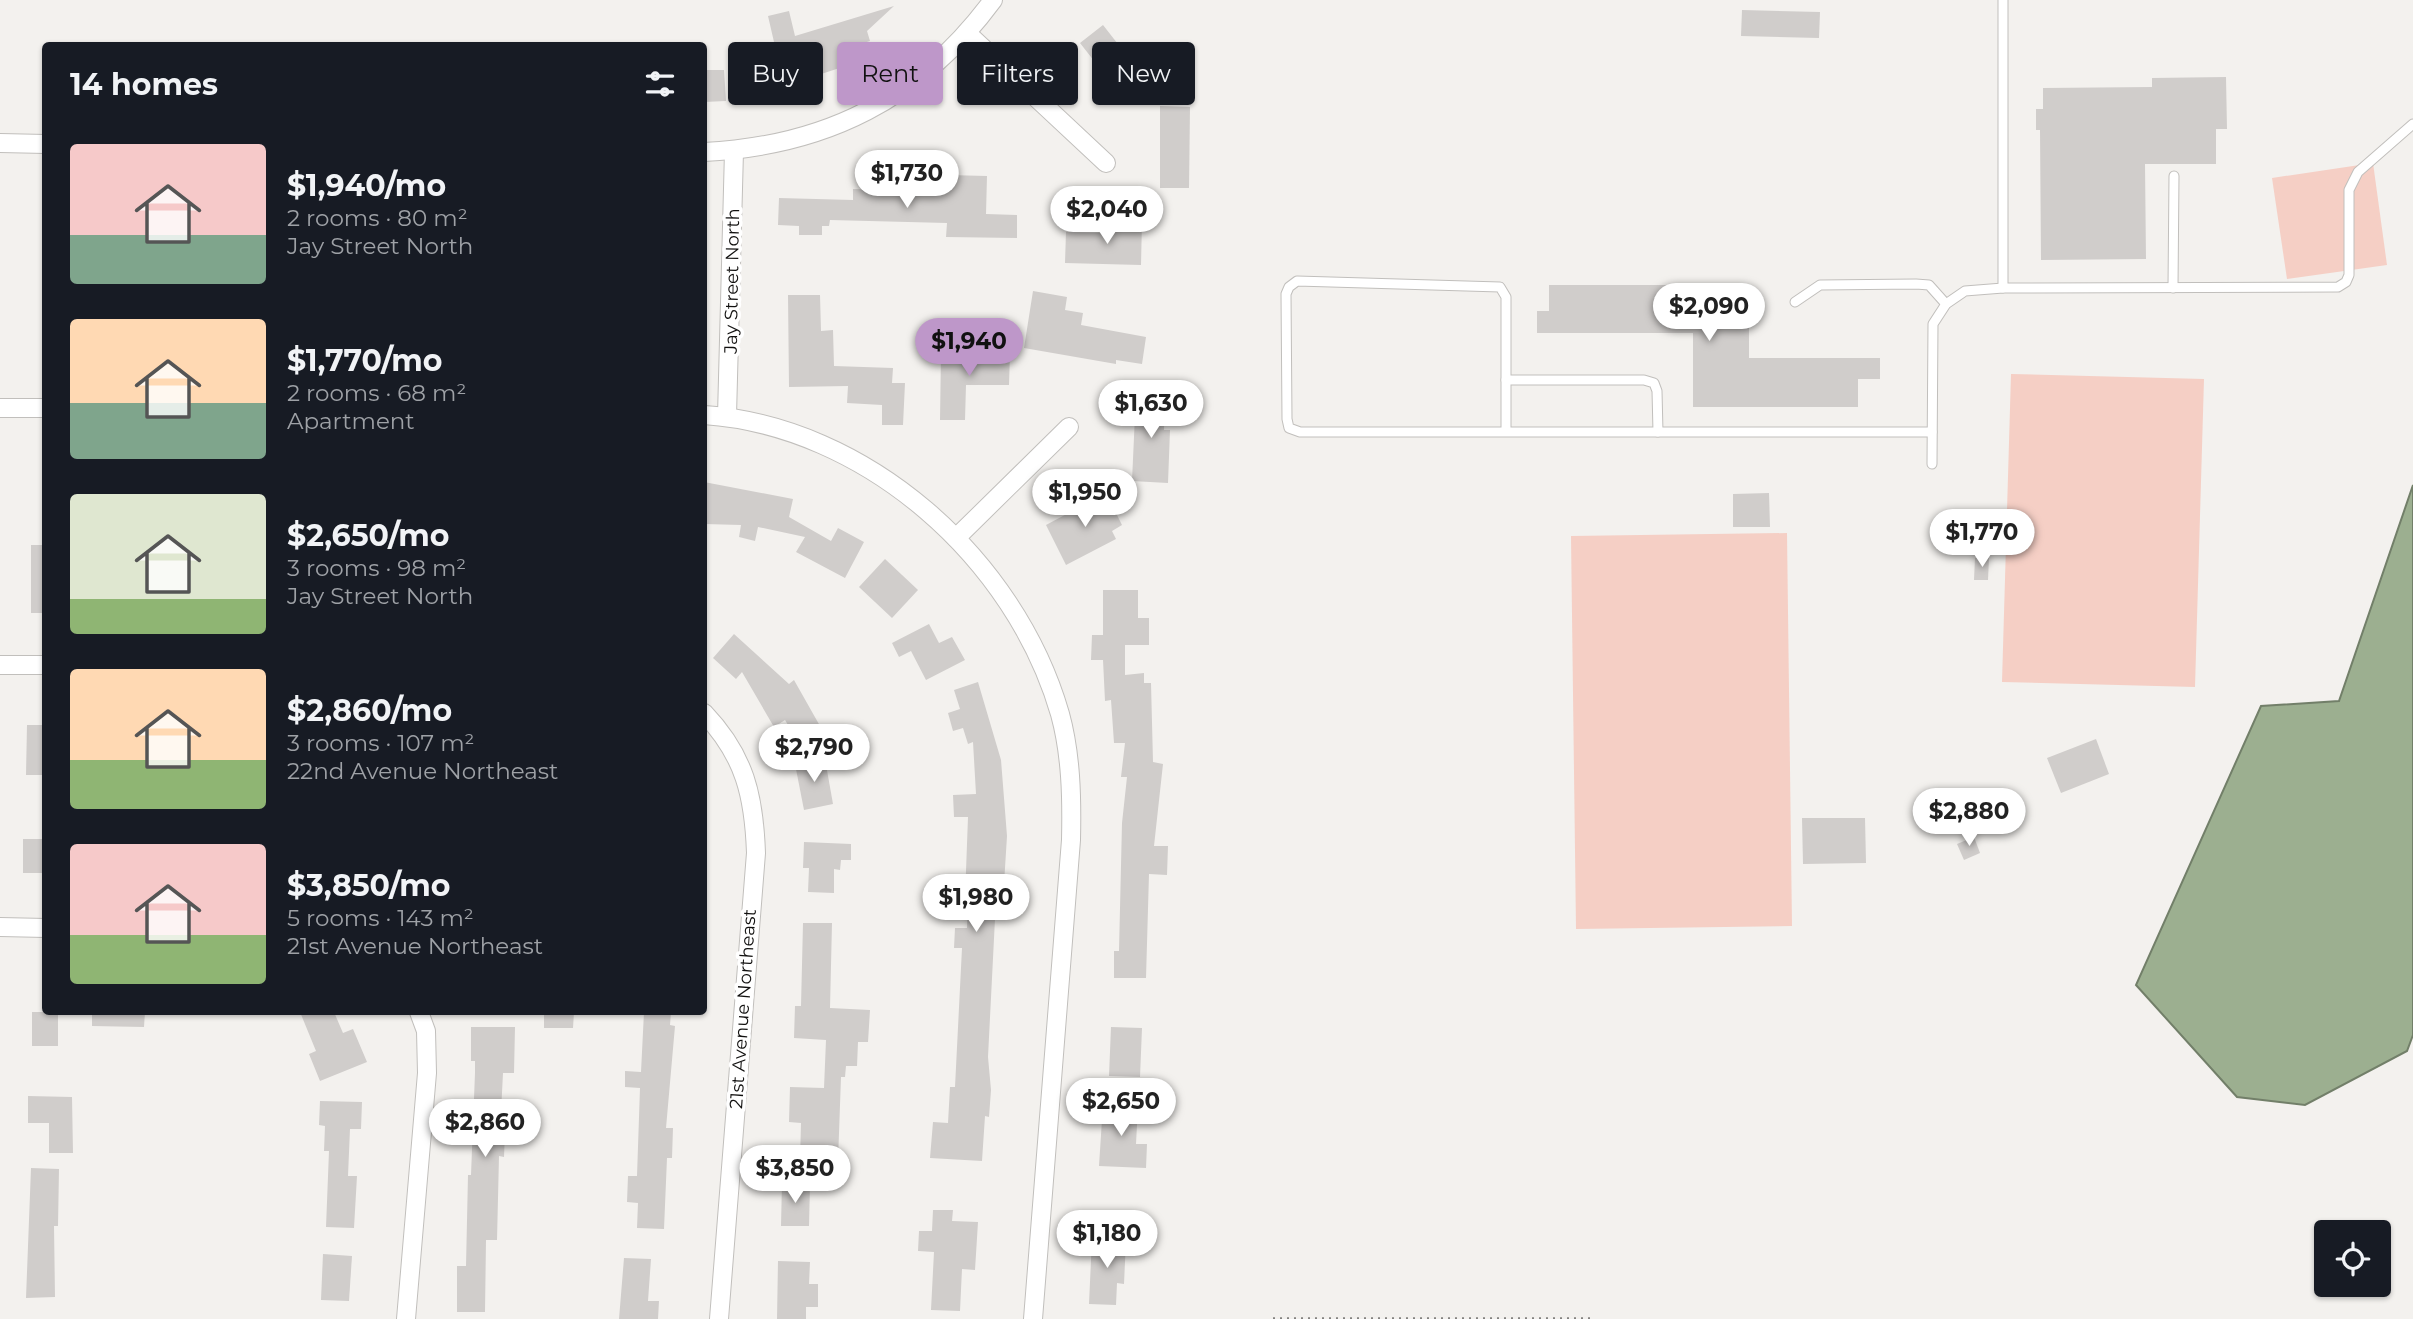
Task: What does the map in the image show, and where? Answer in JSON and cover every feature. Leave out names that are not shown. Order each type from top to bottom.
[{"type":"street","points":[[707,152],[766,147],[830,129],[862,116],[891,100],[932,68],[968,34],[993,0]]},
{"type":"street","points":[[968,34],[1106,163]]},
{"type":"street","points":[[0,143],[42,144]]},
{"type":"street","name":"Jay Street North","points":[[727,416],[734,151]]},
{"type":"street","points":[[0,408],[42,408]]},
{"type":"street","points":[[707,415],[727,416],[800,435],[860,464],[914,500],[956,538],[1003,596],[1041,665],[1059,712],[1072,791],[1071,840],[1032,1319]]},
{"type":"street","points":[[956,538],[1069,427]]},
{"type":"street","points":[[0,665],[42,665]]},
{"type":"street","name":"21st Avenue Northeast","points":[[707,717],[742,766],[754,807],[755,853],[719,1319]]},
{"type":"street","points":[[0,928],[42,928]]},
{"type":"street","points":[[406,1319],[427,1073],[426,1031],[420,1015]]},
{"type":"lane","points":[[2003,0],[2003,288]]},
{"type":"lane","points":[[1932,464],[1933,324],[1946,304],[1965,291],[2003,288],[2338,287],[2346,282],[2350,190],[2358,172],[2413,124]]},
{"type":"lane","points":[[2173,288],[2174,176]]},
{"type":"lane","points":[[1506,432],[1506,297],[1500,287],[1297,281],[1289,287],[1286,294],[1289,428],[1300,432],[1506,432],[1658,432],[1932,432]]},
{"type":"lane","points":[[1795,302],[1820,285],[1916,284],[1929,285],[1946,304]]},
{"type":"lane","points":[[1506,380],[1644,380],[1654,383],[1657,391],[1658,432]]},
{"type":"path","points":[[1273,1319],[1592,1319]]},
{"type":"shaded area","points":[[2373,163],[2387,265],[2287,279],[2272,178]]},
{"type":"shaded area","points":[[2011,374],[2204,379],[2195,687],[2002,682]]},
{"type":"shaded area","points":[[2413,485],[2413,1035],[2407,1051],[2305,1105],[2237,1097],[2136,985],[2261,706],[2339,701]]},
{"type":"shaded area","points":[[1787,533],[1792,926],[1576,929],[1571,536]]},
{"type":"building","points":[[894,6],[867,31],[870,41],[837,42],[837,69],[823,73],[823,42],[774,42],[768,16],[789,11],[795,36]]},
{"type":"building","points":[[1742,10],[1820,12],[1819,38],[1741,36]]},
{"type":"building","points":[[1103,25],[1116,42],[1092,42],[1092,58],[1080,43]]},
{"type":"building","points":[[707,70],[724,70],[726,101],[707,102]]},
{"type":"building","points":[[2226,77],[2227,129],[2216,129],[2216,164],[2145,164],[2146,259],[2041,260],[2040,130],[2036,130],[2036,109],[2043,109],[2043,88],[2152,87],[2152,78]]},
{"type":"building","points":[[1160,106],[1190,107],[1189,188],[1160,188]]},
{"type":"building","points":[[948,175],[987,176],[986,214],[1017,215],[1017,238],[946,237],[947,223],[830,220],[829,226],[822,226],[822,235],[799,235],[799,226],[778,225],[779,198],[853,200],[853,189],[947,192]]},
{"type":"building","points":[[1115,220],[1142,221],[1141,265],[1065,263],[1066,232],[1114,233]]},
{"type":"building","points":[[1549,285],[1749,285],[1749,358],[1880,358],[1880,379],[1858,379],[1858,407],[1693,407],[1693,333],[1537,333],[1537,311],[1549,311]]},
{"type":"building","points":[[1033,291],[1067,297],[1065,310],[1083,313],[1081,325],[1146,337],[1142,364],[1116,360],[1116,364],[1024,348]]},
{"type":"building","points":[[788,295],[820,295],[821,331],[833,330],[834,366],[893,368],[892,383],[905,383],[903,425],[882,425],[882,405],[847,403],[848,386],[789,387]]},
{"type":"building","points":[[941,352],[1010,353],[1009,385],[966,385],[965,420],[940,420]]},
{"type":"building","points":[[1136,393],[1165,394],[1164,430],[1170,430],[1168,483],[1132,481]]},
{"type":"building","points":[[707,483],[793,499],[789,517],[831,541],[838,528],[864,542],[845,578],[796,552],[805,537],[758,527],[755,541],[739,537],[741,525],[707,524]]},
{"type":"building","points":[[1106,493],[1122,525],[1112,531],[1116,539],[1066,565],[1046,525]]},
{"type":"building","points":[[1769,493],[1770,527],[1733,527],[1733,494]]},
{"type":"building","points":[[31,545],[42,545],[42,613],[31,613]]},
{"type":"building","points":[[1975,558],[1989,558],[1988,580],[1974,580]]},
{"type":"building","points":[[885,559],[918,590],[892,618],[859,587]]},
{"type":"building","points":[[1103,590],[1138,590],[1138,618],[1149,618],[1149,645],[1125,645],[1125,675],[1144,673],[1144,683],[1151,683],[1153,762],[1163,764],[1154,846],[1168,846],[1167,875],[1149,874],[1146,978],[1114,978],[1114,951],[1119,951],[1122,823],[1127,777],[1121,777],[1125,743],[1114,743],[1111,700],[1105,701],[1103,660],[1091,660],[1092,635],[1103,635]]},
{"type":"building","points":[[929,624],[939,643],[952,637],[965,660],[926,680],[911,651],[899,657],[892,643]]},
{"type":"building","points":[[734,634],[789,684],[794,680],[820,726],[797,740],[785,720],[774,727],[742,672],[736,679],[713,658]]},
{"type":"building","points":[[978,682],[1001,760],[1007,836],[1003,900],[996,899],[988,1057],[991,1090],[989,1117],[985,1116],[982,1161],[930,1158],[933,1122],[948,1123],[950,1087],[955,1087],[962,948],[954,948],[955,928],[967,928],[968,898],[965,898],[968,817],[954,817],[953,795],[976,794],[973,742],[968,744],[963,728],[953,731],[948,713],[960,709],[954,690]]},
{"type":"building","points":[[27,725],[42,725],[42,775],[26,775]]},
{"type":"building","points":[[2096,739],[2109,774],[2061,793],[2047,758]]},
{"type":"building","points":[[825,759],[833,804],[804,810],[795,764]]},
{"type":"building","points":[[1802,818],[1865,818],[1866,863],[1803,864]]},
{"type":"building","points":[[1974,837],[1980,853],[1964,860],[1957,844]]},
{"type":"building","points":[[23,839],[42,839],[42,873],[23,873]]},
{"type":"building","points":[[804,842],[851,844],[851,860],[841,860],[840,870],[834,869],[834,893],[808,892],[809,868],[803,868]]},
{"type":"building","points":[[803,923],[832,923],[830,1008],[870,1010],[868,1042],[858,1042],[857,1066],[846,1066],[845,1077],[841,1077],[838,1161],[800,1160],[801,1123],[789,1122],[790,1087],[824,1088],[826,1040],[794,1038],[795,1006],[801,1006]]},
{"type":"building","points":[[32,1012],[58,1015],[58,1046],[32,1046]]},
{"type":"building","points":[[92,1015],[145,1015],[144,1027],[92,1026]]},
{"type":"building","points":[[301,1015],[335,1015],[343,1033],[353,1029],[367,1062],[320,1081],[309,1054],[316,1051]]},
{"type":"building","points":[[544,1015],[574,1015],[573,1028],[544,1028]]},
{"type":"building","points":[[644,1015],[671,1015],[670,1025],[675,1026],[666,1128],[673,1128],[672,1158],[667,1158],[664,1229],[637,1228],[638,1203],[627,1202],[628,1176],[637,1176],[640,1088],[625,1087],[625,1071],[641,1072]]},
{"type":"building","points":[[471,1027],[515,1027],[514,1073],[503,1073],[500,1132],[505,1132],[504,1157],[499,1156],[497,1240],[486,1240],[485,1312],[457,1312],[457,1266],[466,1266],[468,1175],[471,1175],[475,1061],[471,1061]]},
{"type":"building","points":[[1111,1027],[1142,1028],[1140,1077],[1109,1076]]},
{"type":"building","points":[[28,1096],[72,1097],[73,1153],[49,1153],[49,1123],[28,1123]]},
{"type":"building","points":[[320,1101],[362,1102],[361,1129],[350,1129],[348,1176],[357,1176],[354,1228],[326,1227],[329,1151],[324,1151],[325,1126],[319,1125]]},
{"type":"building","points":[[1103,1104],[1138,1106],[1136,1144],[1147,1144],[1146,1168],[1099,1166]]},
{"type":"building","points":[[31,1168],[59,1169],[58,1226],[54,1226],[55,1297],[26,1298]]},
{"type":"building","points":[[782,1183],[810,1184],[809,1226],[781,1226]]},
{"type":"building","points":[[933,1210],[953,1210],[952,1221],[978,1222],[975,1270],[962,1269],[960,1311],[931,1310],[934,1252],[918,1251],[919,1231],[932,1231]]},
{"type":"building","points":[[1092,1238],[1126,1240],[1124,1284],[1117,1283],[1116,1305],[1089,1304]]},
{"type":"building","points":[[323,1254],[352,1256],[349,1301],[321,1300]]},
{"type":"building","points":[[624,1258],[651,1259],[648,1301],[659,1301],[658,1319],[619,1319]]},
{"type":"building","points":[[778,1261],[810,1262],[809,1284],[818,1284],[818,1307],[806,1307],[806,1319],[777,1319]]}]
